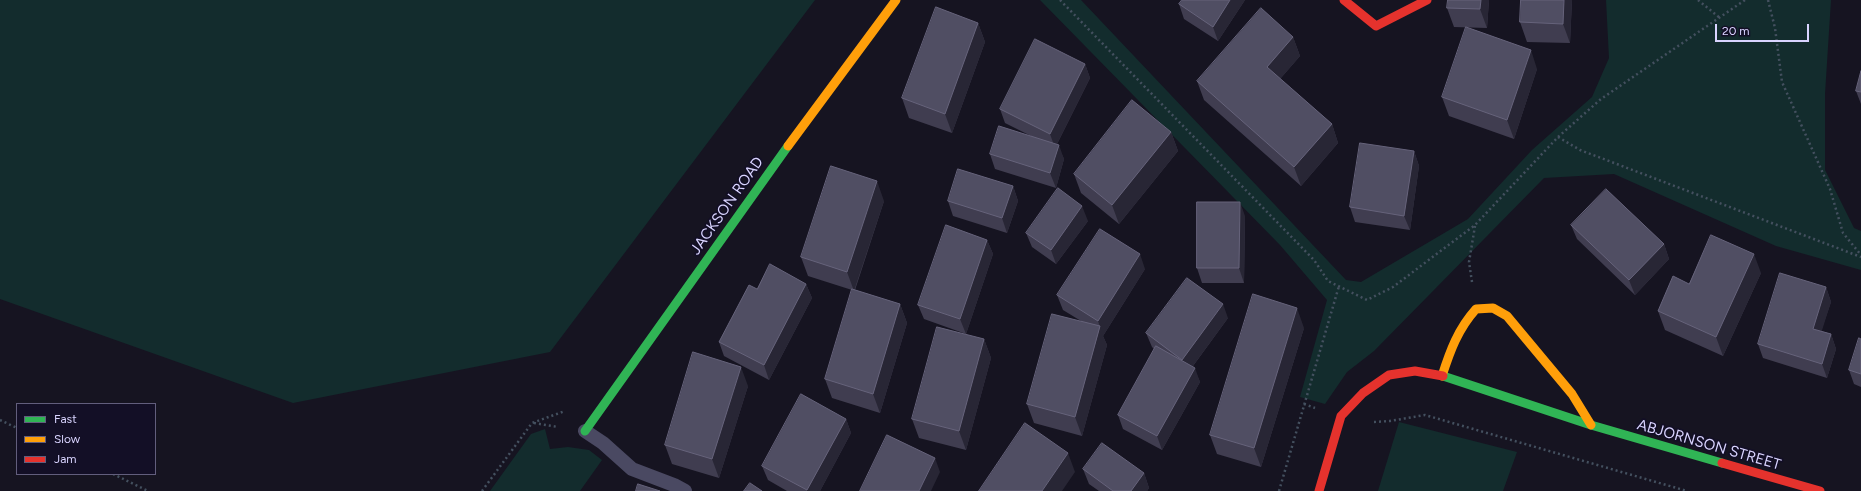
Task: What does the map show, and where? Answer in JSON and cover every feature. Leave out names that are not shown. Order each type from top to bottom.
[{"type":"street","name":"JACKSON ROAD","points":[[585,431],[783,153],[896,0]]},
{"type":"street","points":[[1344,0],[1376,26],[1427,0]]},
{"type":"street","points":[[1442,376],[1457,334],[1464,321],[1476,309],[1493,308],[1507,316],[1572,394],[1591,425]]},
{"type":"street","name":"ABJORNSON STREET","points":[[1341,416],[1363,393],[1389,375],[1415,370],[1442,376],[1591,425],[1820,491]]},
{"type":"street","points":[[1319,491],[1341,416]]},
{"type":"lane","points":[[585,431],[603,443],[632,469],[674,485],[685,491]]},
{"type":"path","points":[[1060,0],[1314,260],[1328,281],[1367,300],[1393,287],[1475,225],[1558,137],[1601,99],[1745,0]]},
{"type":"path","points":[[1698,0],[1720,18]]},
{"type":"path","points":[[1768,0],[1775,28],[1782,82],[1830,190],[1843,233],[1861,256]]},
{"type":"path","points":[[1558,137],[1580,150],[1861,256]]},
{"type":"path","points":[[1475,225],[1470,262],[1476,309]]},
{"type":"path","points":[[1279,491],[1339,286]]},
{"type":"path","points":[[1304,404],[1341,416],[1366,422],[1390,421],[1425,415],[1687,491]]},
{"type":"path","points":[[0,420],[16,428]]},
{"type":"path","points":[[115,475],[148,491]]},
{"type":"green space","points":[[0,0],[815,0],[550,352],[293,403],[0,299]]},
{"type":"green space","points":[[1040,0],[1081,0],[1346,280],[1361,282],[1468,219],[1532,150],[1592,97],[1609,58],[1606,0],[1831,0],[1825,94],[1825,170],[1854,228],[1861,231],[1861,270],[1776,246],[1614,174],[1544,178],[1374,351],[1347,372],[1325,404],[1300,397],[1327,300],[1280,245]]},
{"type":"green space","points":[[1399,422],[1517,452],[1503,491],[1378,491]]},
{"type":"green space","points":[[545,429],[550,449],[568,447],[589,450],[602,460],[580,491],[490,491],[531,434]]},
{"type":"building","points":[[1182,0],[1230,0],[1213,27],[1179,4]]},
{"type":"building","points":[[1448,0],[1481,0],[1480,9],[1447,8]]},
{"type":"building","points":[[1521,0],[1564,0],[1563,24],[1520,22]]},
{"type":"building","points":[[936,7],[978,23],[945,114],[902,98]]},
{"type":"building","points":[[1261,8],[1293,37],[1267,67],[1332,124],[1294,167],[1197,81]]},
{"type":"building","points":[[1466,27],[1531,50],[1507,120],[1442,97]]},
{"type":"building","points":[[1035,39],[1085,64],[1050,134],[1000,109]]},
{"type":"building","points":[[1861,71],[1861,92],[1856,91]]},
{"type":"building","points":[[1132,100],[1171,132],[1112,205],[1074,174]]},
{"type":"building","points":[[999,126],[1059,145],[1050,173],[990,154]]},
{"type":"building","points":[[1360,143],[1414,151],[1404,216],[1350,207]]},
{"type":"building","points":[[831,166],[877,181],[847,272],[801,257]]},
{"type":"building","points":[[958,169],[1013,186],[1002,218],[948,201]]},
{"type":"building","points":[[1058,188],[1082,206],[1051,250],[1026,233]]},
{"type":"building","points":[[1606,189],[1664,244],[1629,280],[1571,225]]},
{"type":"building","points":[[1197,202],[1240,202],[1239,268],[1197,268]]},
{"type":"building","points":[[946,225],[987,240],[960,319],[918,305]]},
{"type":"building","points":[[1100,229],[1140,254],[1098,321],[1057,295]]},
{"type":"building","points":[[1711,235],[1754,254],[1716,337],[1658,311],[1673,276],[1689,284]]},
{"type":"building","points":[[770,264],[806,284],[764,365],[719,342],[749,285],[757,289]]},
{"type":"building","points":[[1780,273],[1826,287],[1813,329],[1831,334],[1822,364],[1758,344]]},
{"type":"building","points":[[1187,278],[1223,304],[1182,360],[1146,333]]},
{"type":"building","points":[[852,289],[900,304],[873,394],[825,379]]},
{"type":"building","points":[[1253,294],[1297,308],[1254,448],[1210,435]]},
{"type":"building","points":[[1052,314],[1100,326],[1075,417],[1027,404]]},
{"type":"building","points":[[937,327],[984,339],[959,431],[912,419]]},
{"type":"building","points":[[1859,338],[1861,339],[1861,374],[1849,370]]},
{"type":"building","points":[[1156,346],[1195,368],[1157,436],[1118,415]]},
{"type":"building","points":[[693,352],[741,367],[712,459],[665,445]]},
{"type":"building","points":[[801,394],[846,419],[807,490],[762,466]]},
{"type":"building","points":[[1025,423],[1068,453],[1042,491],[979,491]]},
{"type":"building","points":[[887,435],[935,458],[919,491],[860,491]]},
{"type":"building","points":[[1102,443],[1144,473],[1131,491],[1113,491],[1083,469]]},
{"type":"building","points":[[750,483],[762,491],[744,491]]},
{"type":"building","points":[[638,484],[660,491],[636,491]]},
{"type":"traffic: fast","points":[[585,431],[788,146]]},
{"type":"traffic: fast","points":[[1443,376],[1591,425],[1722,463]]},
{"type":"traffic: slow","points":[[788,146],[896,0]]},
{"type":"traffic: slow","points":[[1442,376],[1455,341],[1464,324],[1476,309],[1493,308],[1507,316],[1572,394],[1591,425]]},
{"type":"traffic: jam","points":[[1344,0],[1376,26],[1427,0]]},
{"type":"traffic: jam","points":[[1319,491],[1341,416],[1363,393],[1389,375],[1415,371],[1443,376]]},
{"type":"traffic: jam","points":[[1722,463],[1820,491]]}]
